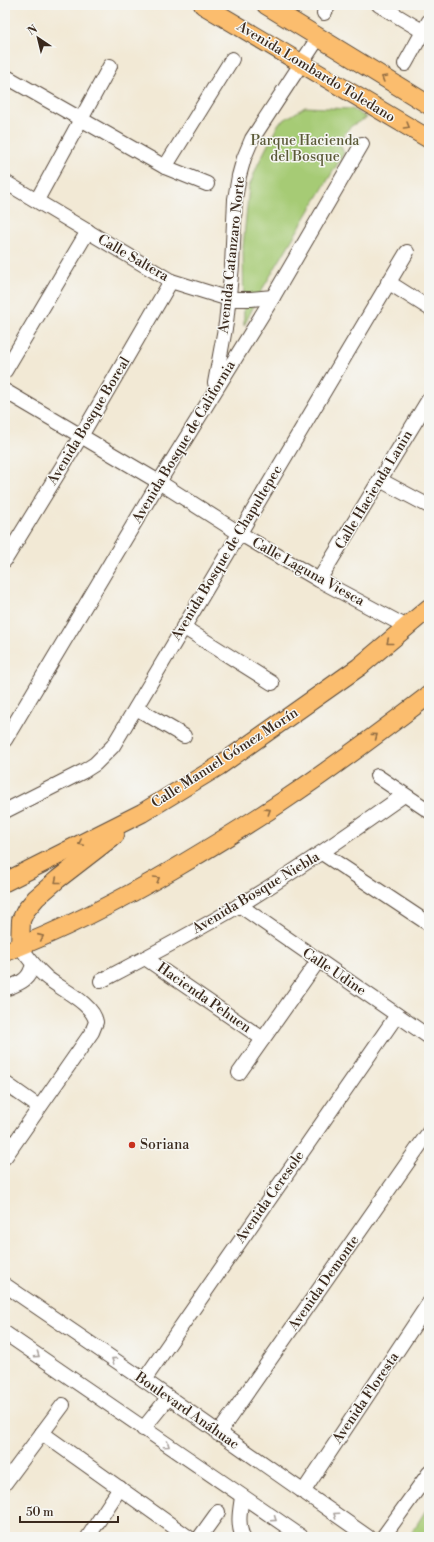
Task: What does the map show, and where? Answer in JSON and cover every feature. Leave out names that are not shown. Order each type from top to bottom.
[{"type":"main road","points":[[266,5],[429,105]]},
{"type":"main road","name":"Avenida Lombardo Toledano","points":[[210,7],[301,64],[429,139]]},
{"type":"main road","name":"Calle Manuel Gómez Morín","points":[[5,882],[142,813],[219,766],[353,671],[407,628],[429,608]]},
{"type":"main road","points":[[13,949],[68,925],[145,886],[241,829],[356,750],[429,695]]},
{"type":"main road","points":[[13,949],[26,910],[36,898],[142,813]]},
{"type":"street","points":[[379,5],[427,29],[405,64]]},
{"type":"street","name":"Avenida Catanzaro Norte","points":[[211,397],[223,344],[229,299],[235,199],[238,176],[252,139],[318,38]]},
{"type":"street","points":[[165,167],[232,59]]},
{"type":"street","points":[[38,200],[110,66]]},
{"type":"street","points":[[5,76],[165,167],[207,184]]},
{"type":"street","name":"Avenida Bosque de California","points":[[5,738],[159,482],[273,297],[362,144]]},
{"type":"street","name":"Calle Saltera","points":[[5,182],[38,200],[88,232],[171,280],[229,299],[273,297]]},
{"type":"street","points":[[5,371],[88,232]]},
{"type":"street","name":"Avenida Bosque de Chapultepec","points":[[5,811],[95,764],[113,746],[407,252]]},
{"type":"street","name":"Avenida Bosque Boreal","points":[[5,560],[81,436],[171,280]]},
{"type":"street","points":[[388,282],[429,308]]},
{"type":"street","name":"Calle Laguna Viesca","points":[[5,391],[159,482],[239,533],[407,628]]},
{"type":"street","name":"Calle Hacienda Lanin","points":[[320,580],[429,400]]},
{"type":"street","points":[[380,480],[429,506]]},
{"type":"street","points":[[183,627],[272,683]]},
{"type":"street","points":[[136,708],[184,736]]},
{"type":"street","points":[[377,776],[429,811]]},
{"type":"street","name":"Avenida Bosque Niebla","points":[[100,981],[145,958],[239,905],[322,853],[404,795]]},
{"type":"street","points":[[322,853],[429,924]]},
{"type":"street","name":"Calle Udine","points":[[239,905],[429,1037]]},
{"type":"street","points":[[5,1157],[92,1032],[96,1022],[92,1011],[54,984],[33,964],[13,949]]},
{"type":"street","name":"Hacienda Pehuen","points":[[145,958],[262,1039]]},
{"type":"street","points":[[239,1073],[318,961]]},
{"type":"street","points":[[5,989],[26,980],[32,970],[33,964]]},
{"type":"street","name":"Avenida Ceresole","points":[[144,1380],[397,1015]]},
{"type":"street","points":[[5,1083],[39,1107]]},
{"type":"street","name":"Avenida Demonte","points":[[218,1434],[429,1132]]},
{"type":"street","name":"Boulevard Anáhuac","points":[[5,1285],[144,1380],[218,1434],[368,1537]]},
{"type":"street","name":"Avenida Floresta","points":[[303,1492],[429,1303]]},
{"type":"street","points":[[5,1333],[302,1537]]},
{"type":"street","points":[[143,1429],[168,1398]]},
{"type":"street","points":[[5,1483],[62,1405]]},
{"type":"street","points":[[42,1433],[188,1537]]},
{"type":"street","points":[[383,1537],[429,1473]]},
{"type":"street","points":[[88,1537],[120,1488]]},
{"type":"street","points":[[242,1497],[239,1522],[243,1537]]},
{"type":"street","points":[[200,1537],[218,1512]]},
{"type":"green space","name":"Parque Hacienda del Bosque","points":[[305,107],[352,109],[367,118],[353,125],[347,130],[340,144],[344,153],[260,293],[244,326],[243,247],[249,187],[258,164],[279,123]]},
{"type":"green space","points":[[429,1505],[429,1537],[409,1537]]},
{"type":"place","name":"Soriana","points":[[132,1145]]}]
